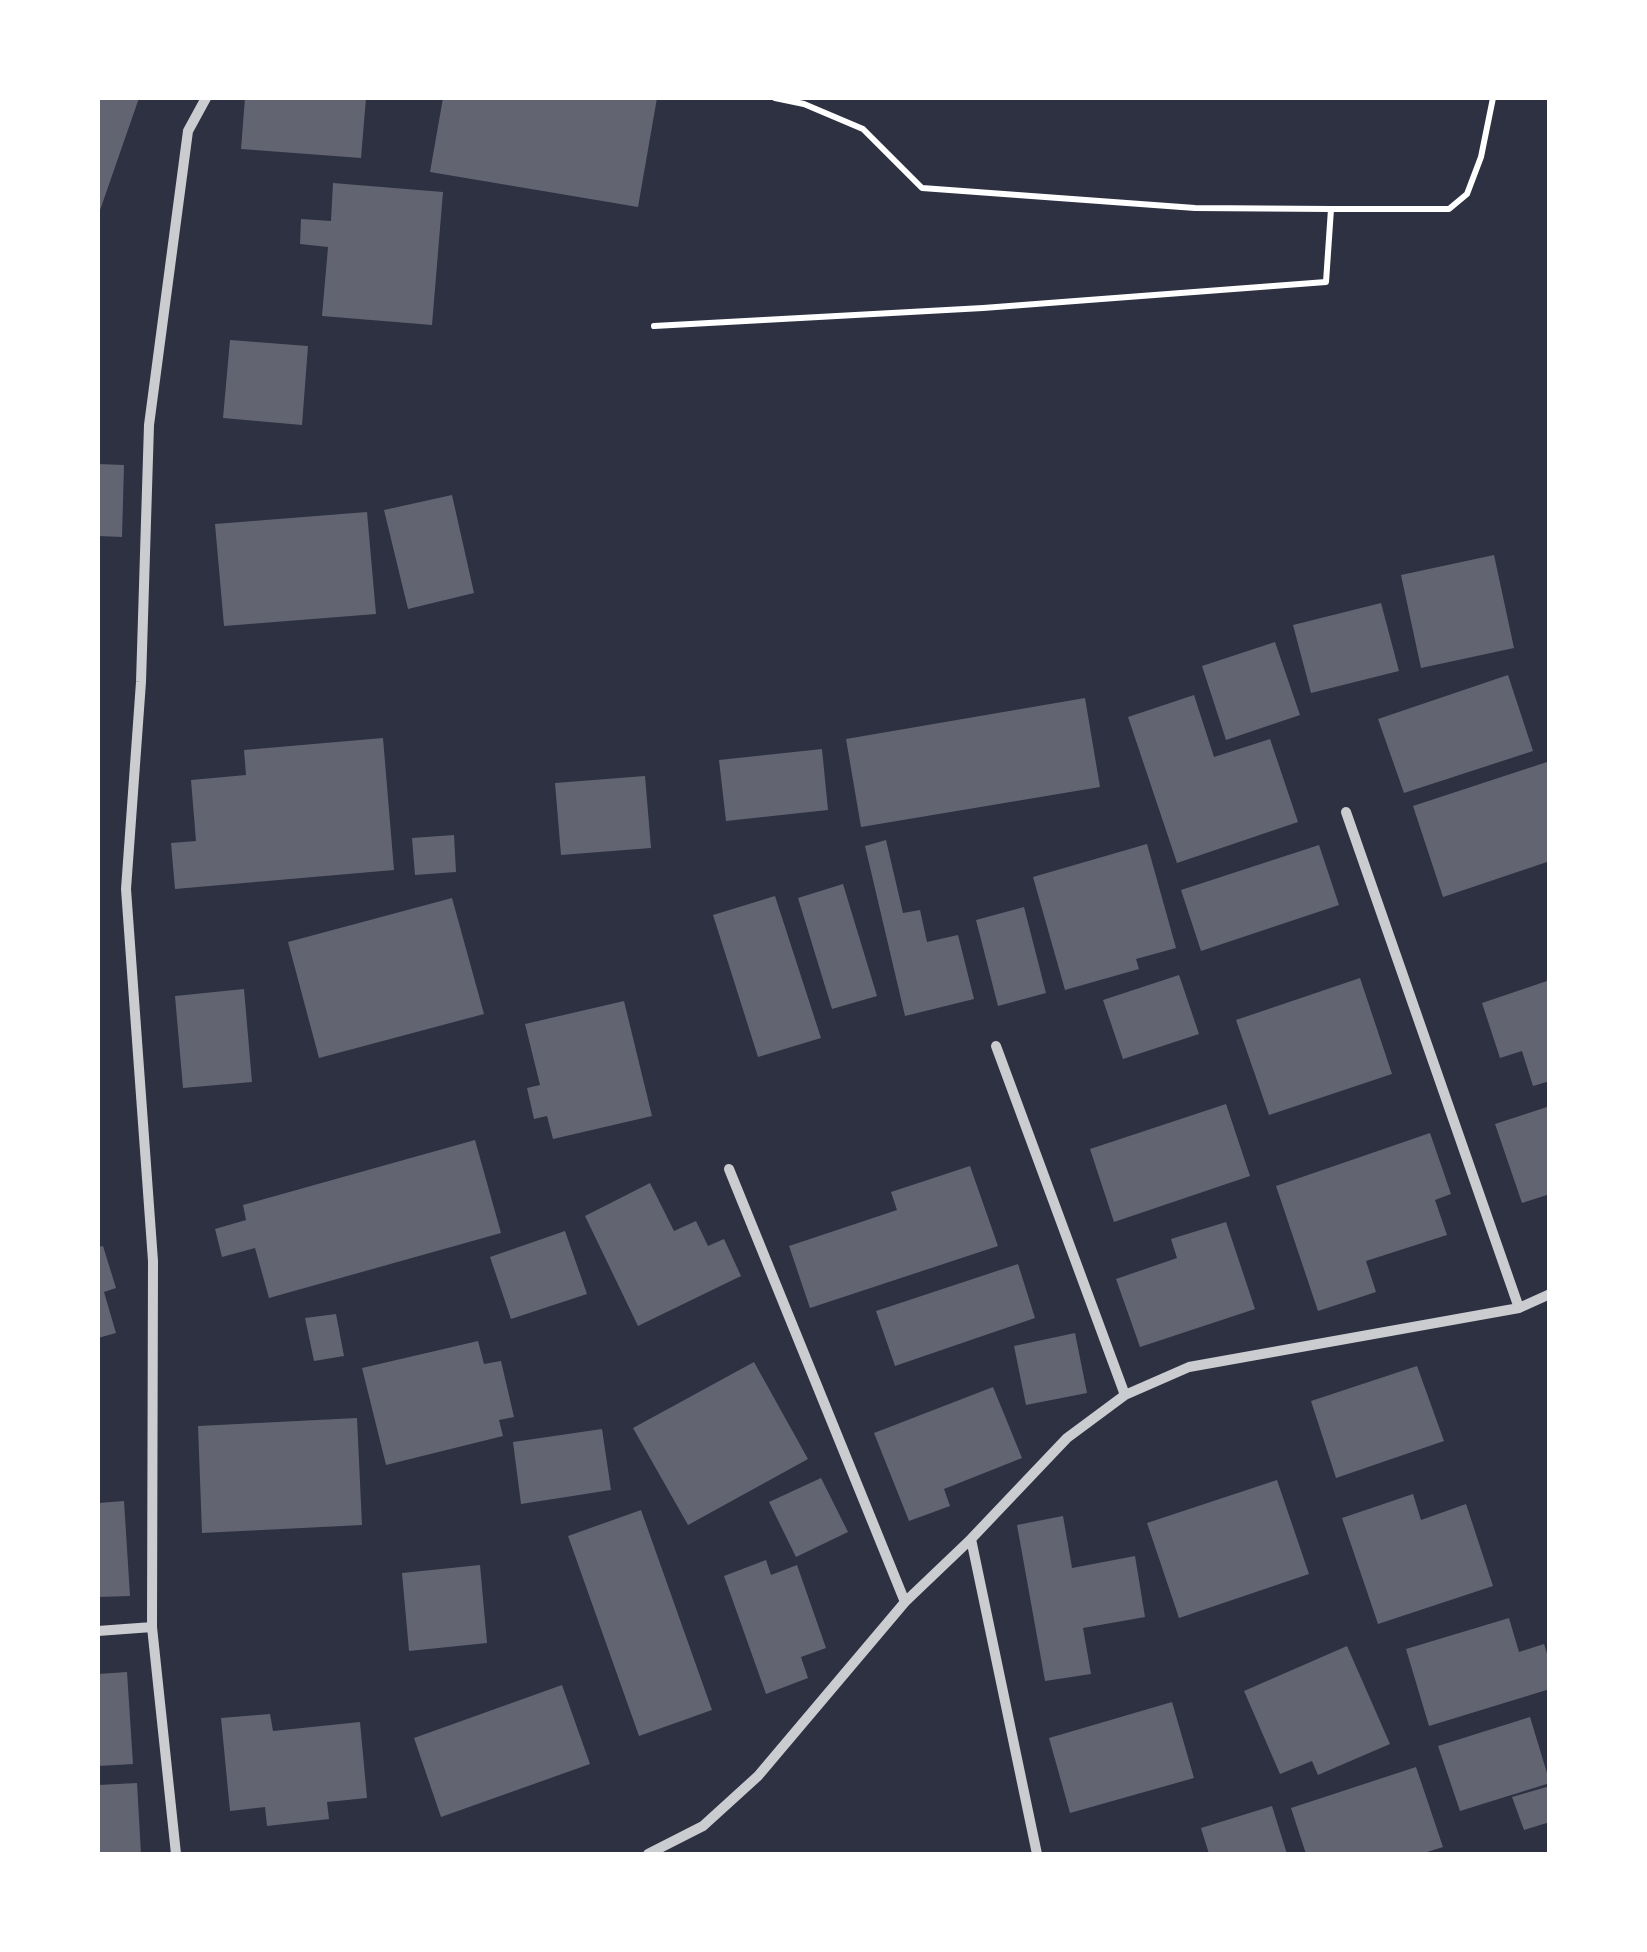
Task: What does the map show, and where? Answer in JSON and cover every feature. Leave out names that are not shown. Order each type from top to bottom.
[{"type":"street","points":[[176,1854],[152,1628],[154,1261],[126,889],[141,682],[149,426],[188,131],[206,98]]},
{"type":"street","points":[[1346,812],[1519,1308]]},
{"type":"street","points":[[996,1046],[1125,1394]]},
{"type":"street","points":[[730,1169],[905,1602]]},
{"type":"street","points":[[648,1854],[703,1826],[758,1776],[905,1602],[1067,1438],[1125,1394],[1188,1367],[1519,1308],[1550,1294]]},
{"type":"street","points":[[971,1539],[1037,1854]]},
{"type":"street","points":[[98,1631],[152,1628]]},
{"type":"path","points":[[775,98],[804,104],[864,129],[922,188],[1196,208],[1331,209],[1449,209],[1467,194],[1481,157],[1493,98]]},
{"type":"path","points":[[654,326],[983,308],[1326,282],[1331,209]]},
{"type":"building","points":[[98,98],[139,98],[98,216]]},
{"type":"building","points":[[245,98],[366,98],[361,158],[241,149]]},
{"type":"building","points":[[443,98],[657,98],[638,207],[430,172]]},
{"type":"building","points":[[333,183],[443,192],[432,325],[322,316],[328,247],[300,244],[301,219],[331,221]]},
{"type":"building","points":[[230,340],[308,346],[302,425],[223,418]]},
{"type":"building","points":[[98,464],[124,465],[122,537],[98,536]]},
{"type":"building","points":[[452,495],[474,593],[408,609],[384,510]]},
{"type":"building","points":[[367,512],[376,614],[224,626],[215,524]]},
{"type":"building","points":[[1494,555],[1514,648],[1421,668],[1401,575]]},
{"type":"building","points":[[1381,603],[1399,671],[1311,693],[1293,625]]},
{"type":"building","points":[[1275,642],[1300,715],[1226,740],[1202,666]]},
{"type":"building","points":[[1508,675],[1533,751],[1404,793],[1378,719]]},
{"type":"building","points":[[1194,695],[1214,757],[1270,739],[1298,822],[1177,863],[1128,717]]},
{"type":"building","points":[[1085,698],[1100,787],[861,827],[846,739]]},
{"type":"building","points":[[383,738],[394,870],[175,889],[171,843],[196,841],[191,780],[246,775],[244,750]]},
{"type":"building","points":[[822,749],[828,810],[726,821],[719,760]]},
{"type":"building","points":[[1550,761],[1550,861],[1443,897],[1413,806]]},
{"type":"building","points":[[645,776],[651,848],[561,855],[555,783]]},
{"type":"building","points":[[454,835],[456,872],[415,875],[412,838]]},
{"type":"building","points":[[886,840],[903,913],[920,910],[927,942],[958,935],[974,999],[905,1016],[865,846]]},
{"type":"building","points":[[1147,844],[1176,948],[1136,959],[1139,969],[1065,990],[1033,877]]},
{"type":"building","points":[[1319,845],[1339,905],[1201,951],[1181,890]]},
{"type":"building","points":[[843,884],[877,996],[832,1009],[798,898]]},
{"type":"building","points":[[775,896],[821,1038],[758,1057],[713,915]]},
{"type":"building","points":[[452,898],[484,1014],[319,1058],[288,942]]},
{"type":"building","points":[[1024,907],[1046,993],[998,1006],[976,920]]},
{"type":"building","points":[[1179,975],[1199,1034],[1123,1059],[1103,1000]]},
{"type":"building","points":[[1360,978],[1392,1074],[1269,1115],[1236,1020]]},
{"type":"building","points":[[1550,980],[1550,1081],[1533,1086],[1522,1051],[1500,1058],[1482,1003]]},
{"type":"building","points":[[244,989],[252,1082],[183,1088],[175,996]]},
{"type":"building","points":[[624,1001],[652,1116],[553,1139],[547,1116],[534,1119],[527,1088],[540,1085],[525,1024]]},
{"type":"building","points":[[1226,1104],[1250,1176],[1114,1222],[1090,1149]]},
{"type":"building","points":[[1550,1106],[1550,1194],[1522,1203],[1495,1124]]},
{"type":"building","points":[[1430,1133],[1451,1194],[1435,1200],[1447,1235],[1366,1261],[1376,1292],[1318,1311],[1276,1186]]},
{"type":"building","points":[[475,1140],[501,1233],[269,1298],[255,1248],[222,1257],[215,1229],[246,1220],[243,1205]]},
{"type":"building","points":[[970,1166],[998,1246],[810,1308],[789,1246],[897,1210],[891,1192]]},
{"type":"building","points":[[650,1183],[674,1231],[696,1221],[708,1246],[724,1239],[741,1276],[638,1326],[585,1216]]},
{"type":"building","points":[[1226,1222],[1255,1309],[1140,1347],[1116,1279],[1177,1258],[1171,1239]]},
{"type":"building","points":[[565,1231],[587,1294],[511,1319],[490,1257]]},
{"type":"building","points":[[103,1246],[116,1288],[104,1292],[116,1333],[98,1338],[98,1247]]},
{"type":"building","points":[[1018,1264],[1035,1318],[895,1366],[876,1311]]},
{"type":"building","points":[[336,1314],[344,1356],[314,1361],[305,1318]]},
{"type":"building","points":[[1075,1333],[1087,1393],[1026,1405],[1014,1346]]},
{"type":"building","points":[[478,1341],[484,1364],[501,1361],[514,1417],[499,1420],[503,1436],[386,1465],[362,1368]]},
{"type":"building","points":[[754,1362],[808,1459],[688,1525],[633,1428]]},
{"type":"building","points":[[1417,1366],[1444,1441],[1336,1478],[1311,1401]]},
{"type":"building","points":[[993,1387],[1022,1458],[944,1489],[950,1506],[909,1521],[874,1433]]},
{"type":"building","points":[[357,1418],[362,1525],[202,1533],[198,1426]]},
{"type":"building","points":[[602,1429],[611,1490],[521,1504],[513,1442]]},
{"type":"building","points":[[821,1478],[848,1532],[796,1557],[769,1502]]},
{"type":"building","points":[[1277,1480],[1309,1574],[1179,1618],[1147,1523]]},
{"type":"building","points":[[1413,1494],[1421,1520],[1466,1504],[1493,1586],[1378,1624],[1342,1518]]},
{"type":"building","points":[[124,1501],[130,1596],[98,1597],[98,1503]]},
{"type":"building","points":[[641,1510],[712,1710],[639,1736],[568,1536]]},
{"type":"building","points":[[1063,1516],[1072,1568],[1135,1556],[1145,1617],[1083,1628],[1091,1674],[1045,1681],[1017,1525]]},
{"type":"building","points":[[766,1560],[771,1575],[797,1565],[826,1648],[801,1657],[808,1678],[766,1694],[724,1576]]},
{"type":"building","points":[[480,1565],[487,1643],[409,1651],[402,1573]]},
{"type":"building","points":[[1509,1618],[1519,1652],[1544,1644],[1550,1663],[1550,1689],[1429,1726],[1406,1649]]},
{"type":"building","points":[[1347,1646],[1390,1744],[1318,1775],[1312,1761],[1280,1774],[1244,1691]]},
{"type":"building","points":[[127,1672],[133,1764],[98,1766],[98,1674]]},
{"type":"building","points":[[562,1685],[590,1764],[441,1817],[414,1738]]},
{"type":"building","points":[[1172,1702],[1194,1778],[1070,1813],[1049,1738]]},
{"type":"building","points":[[270,1714],[273,1731],[360,1722],[367,1798],[327,1802],[329,1819],[267,1826],[265,1807],[230,1811],[221,1718]]},
{"type":"building","points":[[1530,1717],[1550,1783],[1460,1811],[1438,1746]]},
{"type":"building","points":[[1416,1767],[1443,1847],[1421,1854],[1306,1854],[1291,1808]]},
{"type":"building","points":[[137,1783],[141,1854],[98,1854],[98,1785]]},
{"type":"building","points":[[1550,1786],[1550,1822],[1524,1830],[1512,1797]]},
{"type":"building","points":[[1272,1806],[1287,1854],[1209,1854],[1201,1828]]}]
